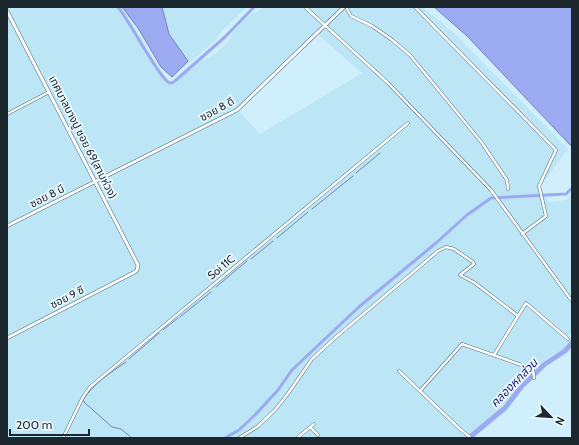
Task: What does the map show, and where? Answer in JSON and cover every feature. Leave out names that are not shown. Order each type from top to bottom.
[{"type":"street","points":[[305,7],[388,83],[492,192],[572,301]]},
{"type":"street","points":[[414,7],[556,150],[539,186],[546,216],[522,234]]},
{"type":"street","points":[[344,8],[350,16],[372,26],[410,55],[482,143],[507,180],[508,189]]},
{"type":"street","name":"ซอย 8 ดี","points":[[96,182],[237,110],[344,8]]},
{"type":"street","name":"เทศบาลบางปู ซอย 69(สามห่วง)","points":[[7,11],[138,265],[137,270],[134,272]]},
{"type":"street","points":[[7,114],[49,92]]},
{"type":"street","name":"Soi 11C","points":[[63,438],[83,397],[90,388],[408,123]]},
{"type":"street","name":"ซอย 8 บี","points":[[7,226],[96,182]]},
{"type":"street","points":[[239,438],[256,427],[275,410],[312,359],[399,284],[446,247],[454,249],[474,264],[460,275],[475,283],[518,316]]},
{"type":"street","name":"ซอย 9 ซี","points":[[7,338],[134,272]]},
{"type":"street","points":[[494,355],[526,303],[568,339]]},
{"type":"street","points":[[420,391],[462,344],[533,370],[534,378]]},
{"type":"street","points":[[399,371],[471,438]]},
{"type":"street","points":[[298,438],[314,424]]},
{"type":"street","points":[[311,428],[318,435]]},
{"type":"shaded area","points":[[7,7],[118,7],[133,26],[158,68],[171,85],[194,66],[216,53],[228,42],[235,30],[249,16],[265,7],[422,7],[453,32],[568,149],[540,187],[549,202],[566,200],[572,195],[572,332],[569,335],[572,339],[562,351],[551,356],[524,378],[511,398],[481,426],[465,438],[7,438]],"holes":[[[315,32],[362,73],[260,134],[237,109]]]},
{"type":"shaded area","points":[[121,7],[247,7],[219,34],[215,41],[172,77]]},
{"type":"water","points":[[122,7],[162,7],[169,34],[188,61],[172,77],[161,67],[138,28]]},
{"type":"water","points":[[434,7],[572,7],[572,147],[467,36]]},
{"type":"waterway","points":[[118,7],[159,72],[170,83],[176,80],[225,37],[254,7]]},
{"type":"waterway","points":[[356,173],[380,153]]},
{"type":"waterway","points":[[312,209],[353,176]]},
{"type":"waterway","points":[[225,438],[239,430],[255,415],[278,390],[292,370],[360,306],[436,243],[467,215],[491,198],[566,194],[572,188]]},
{"type":"waterway","points":[[277,238],[308,212]]},
{"type":"waterway","points":[[251,259],[273,241]]},
{"type":"waterway","points":[[216,287],[247,261]]},
{"type":"waterway","points":[[180,317],[211,292]]},
{"type":"waterway","points":[[163,330],[178,318]]},
{"type":"waterway","points":[[129,359],[159,333]]},
{"type":"waterway","name":"คลองหกส่วน","points":[[470,437],[505,408],[522,386],[545,364],[565,351],[572,343]]},
{"type":"waterway","points":[[126,362],[97,383],[83,400],[112,427],[121,429],[132,438]]}]
